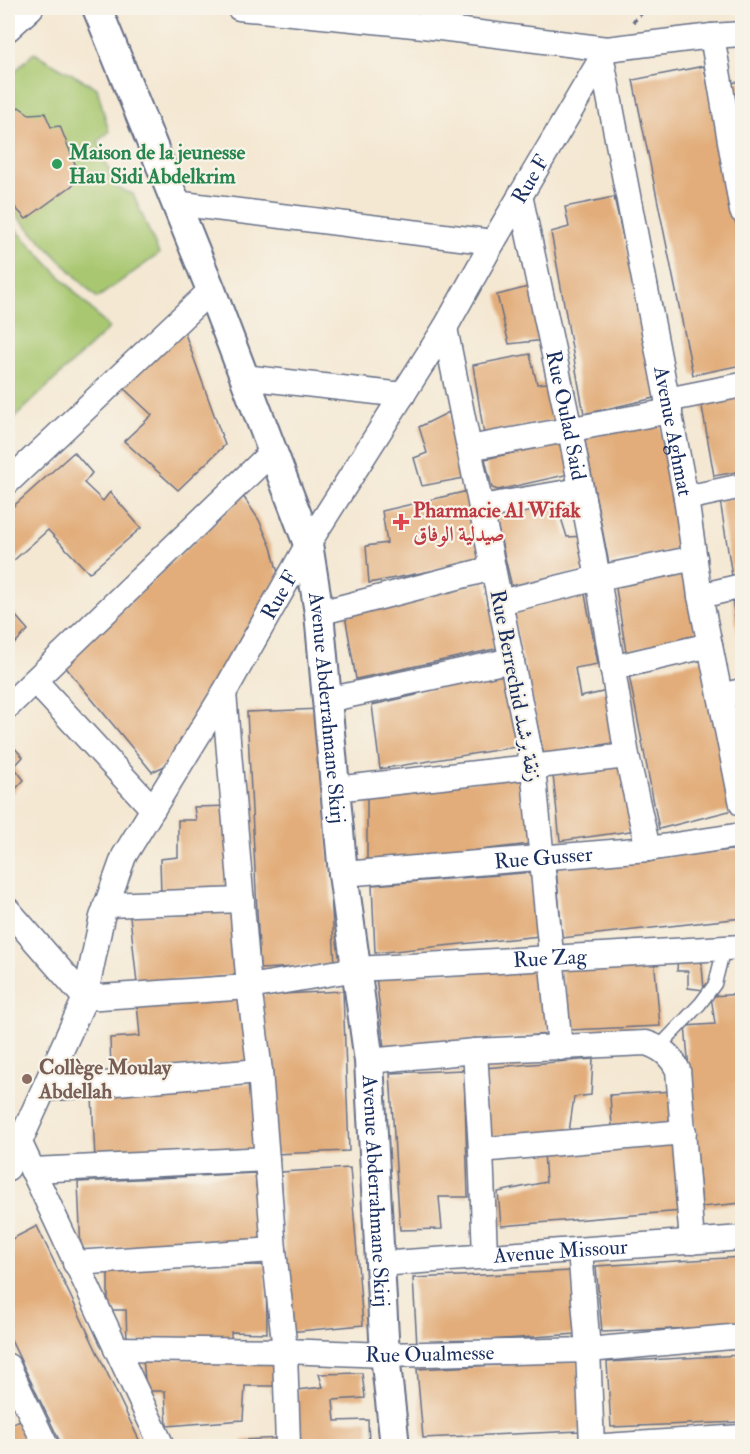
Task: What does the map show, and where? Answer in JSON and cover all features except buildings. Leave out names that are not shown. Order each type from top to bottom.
[{"type":"street","points":[[8,29],[31,8]]},
{"type":"street","name":"Avenue Abderrahmane Skirj","points":[[97,8],[211,290],[308,544],[319,613],[343,874],[369,1061],[385,1355],[395,1446]]},
{"type":"street","points":[[239,8],[301,10],[604,54],[712,36],[742,34]]},
{"type":"street","points":[[712,36],[742,211]]},
{"type":"street","name":"Rue F","points":[[8,1168],[85,998],[102,917],[124,856],[224,693],[308,544],[445,328],[520,195],[604,54]]},
{"type":"street","name":"Avenue Aghmat","points":[[604,54],[686,498],[700,596],[710,645],[732,694],[742,796]]},
{"type":"street","name":"Rue Oulad Said","points":[[520,195],[570,430],[598,578],[627,756],[648,849]]},
{"type":"street","points":[[175,202],[493,242]]},
{"type":"street","points":[[8,482],[211,290]]},
{"type":"street","name":"Rue Berrechid زنقة برشىد","points":[[445,328],[533,767],[560,1048]]},
{"type":"street","points":[[244,377],[403,394]]},
{"type":"street","points":[[469,448],[570,430],[742,385]]},
{"type":"street","points":[[8,706],[273,452]]},
{"type":"street","points":[[686,498],[742,486]]},
{"type":"street","points":[[481,507],[580,490]]},
{"type":"street","points":[[500,602],[598,578],[695,558]]},
{"type":"street","points":[[319,613],[493,567]]},
{"type":"street","points":[[700,596],[742,586]]},
{"type":"street","points":[[612,668],[710,645]]},
{"type":"street","points":[[327,700],[512,660]]},
{"type":"street","points":[[35,681],[153,809]]},
{"type":"street","points":[[224,693],[249,987],[260,1071],[274,1250],[285,1351],[288,1446]]},
{"type":"street","points":[[336,789],[627,756]]},
{"type":"street","name":"Rue Gusser","points":[[343,874],[648,849],[742,835]]},
{"type":"street","points":[[106,905],[242,900]]},
{"type":"street","points":[[8,910],[85,998]]},
{"type":"street","name":"Rue Zag","points":[[85,998],[249,987],[357,969],[733,947]]},
{"type":"street","points":[[369,1061],[475,1051],[646,1043],[659,1047],[672,1059],[678,1070],[693,1242]]},
{"type":"street","points":[[475,1051],[485,1256]]},
{"type":"street","points":[[44,1089],[260,1071]]},
{"type":"street","points":[[481,1150],[684,1132]]},
{"type":"street","points":[[19,1141],[162,1446]]},
{"type":"street","points":[[32,1170],[267,1159]]},
{"type":"street","name":"Avenue Missour","points":[[379,1264],[742,1238]]},
{"type":"street","points":[[75,1263],[274,1250]]},
{"type":"street","points":[[580,1250],[588,1350],[592,1446]]},
{"type":"street","name":"Rue Oualmesse","points":[[116,1349],[385,1355],[588,1350],[742,1336]]},
{"type":"street","points":[[8,1366],[17,1412],[46,1446]]},
{"type":"street","points":[[605,1446],[702,1444],[742,1437]]},
{"type":"lane","points":[[659,1047],[700,1004],[715,984],[733,947]]},
{"type":"green space","name":"Maison de la jeunesse Hau Sidi Abdelkrim","points":[[34,53],[97,88],[109,132],[98,141],[115,187],[133,194],[159,254],[97,298],[8,207],[8,78]]},
{"type":"green space","points":[[8,221],[109,328],[8,424]]},
{"type":"place","name":"Maison de la jeunesse Hau Sidi Abdelkrim","points":[[57,164]]},
{"type":"place","name":"Pharmacie Al Wifak صيدلية الوفاق","points":[[401,522]]},
{"type":"place","name":"Collège Moulay Abdellah","points":[[27,1079]]}]
